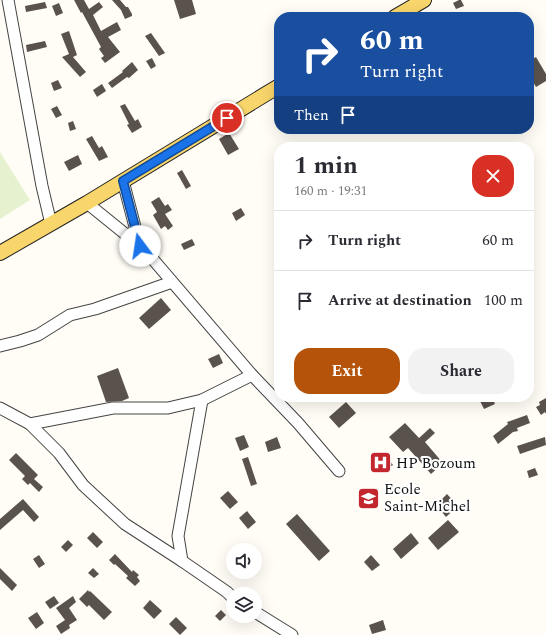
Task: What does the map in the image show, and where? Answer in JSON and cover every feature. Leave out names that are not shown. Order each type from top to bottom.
[{"type":"main road","points":[[404,12],[424,0]]},
{"type":"main road","points":[[0,253],[87,203],[274,89]]},
{"type":"street","points":[[8,0],[42,186],[51,224]]},
{"type":"street","points":[[123,181],[140,246]]},
{"type":"street","points":[[87,203],[140,246],[252,375],[274,398]]},
{"type":"street","points":[[0,346],[20,342],[38,335],[70,315],[95,309],[172,282]]},
{"type":"street","points":[[30,424],[113,408],[168,408],[202,400],[252,375]]},
{"type":"street","points":[[182,561],[178,536],[202,400]]},
{"type":"street","points":[[278,402],[339,471]]},
{"type":"street","points":[[0,408],[30,424],[58,453],[83,485],[125,524],[226,591]]},
{"type":"street","points":[[262,616],[292,635]]},
{"type":"green space","points":[[0,152],[30,200],[0,219]]},
{"type":"building","points":[[74,0],[84,0],[89,9],[99,2],[103,7],[93,15],[101,31],[117,22],[121,30],[108,37],[120,52],[105,63],[101,58],[104,56],[99,49],[101,47]]},
{"type":"building","points":[[112,0],[120,0],[126,7],[128,7],[132,16],[125,19],[121,10]]},
{"type":"building","points":[[174,0],[192,0],[196,14],[180,19]]},
{"type":"building","points":[[461,0],[464,6],[456,9],[453,3]]},
{"type":"building","points":[[45,2],[47,8],[26,12],[25,6]]},
{"type":"building","points":[[59,3],[63,13],[56,16],[52,6]]},
{"type":"building","points":[[69,31],[77,55],[73,57],[86,72],[80,77],[62,57],[69,54],[61,34]]},
{"type":"building","points":[[151,33],[165,53],[159,56],[145,36]]},
{"type":"building","points":[[45,41],[47,47],[27,52],[26,45]]},
{"type":"building","points":[[536,57],[546,74],[546,81],[536,87],[534,84],[534,58]]},
{"type":"building","points":[[152,58],[156,66],[151,69],[146,61]]},
{"type":"building","points":[[132,62],[138,70],[129,78],[127,77],[112,88],[108,83],[123,72],[122,71]]},
{"type":"building","points":[[58,80],[62,88],[54,91],[51,83]]},
{"type":"building","points":[[102,84],[106,91],[97,97],[93,90]]},
{"type":"building","points":[[125,104],[135,121],[138,119],[142,127],[132,133],[127,125],[129,124],[120,106]]},
{"type":"building","points":[[57,106],[62,115],[56,118],[51,109]]},
{"type":"building","points":[[73,121],[76,129],[70,131],[68,123]]},
{"type":"building","points":[[229,133],[239,149],[228,155],[219,139]]},
{"type":"building","points":[[92,136],[99,148],[102,146],[108,157],[99,161],[86,139]]},
{"type":"building","points":[[78,155],[82,164],[69,171],[64,162]]},
{"type":"building","points":[[182,170],[191,186],[186,189],[177,173]]},
{"type":"building","points":[[159,197],[165,206],[168,204],[172,210],[165,214],[173,226],[168,230],[165,226],[161,229],[153,215],[157,212],[151,202]]},
{"type":"building","points":[[241,208],[245,215],[236,221],[232,213]]},
{"type":"building","points":[[192,239],[195,245],[184,250],[181,244]]},
{"type":"building","points":[[161,298],[171,310],[149,329],[139,318]]},
{"type":"building","points":[[219,354],[223,363],[213,368],[208,359]]},
{"type":"building","points":[[118,368],[129,398],[122,401],[106,402],[97,376]]},
{"type":"building","points":[[546,398],[546,414],[545,412],[541,415],[536,407],[540,405],[539,402]]},
{"type":"building","points":[[346,402],[356,413],[339,428],[329,417]]},
{"type":"building","points":[[480,402],[494,402],[495,404],[484,409]]},
{"type":"building","points":[[527,415],[530,423],[517,428],[518,431],[513,432],[498,444],[493,436],[508,424],[507,422]]},
{"type":"building","points":[[405,423],[419,438],[430,428],[435,433],[425,442],[443,463],[431,474],[408,448],[403,452],[389,437]]},
{"type":"building","points":[[244,435],[249,447],[240,451],[235,438]]},
{"type":"building","points":[[277,437],[281,448],[268,452],[265,442]]},
{"type":"building","points":[[545,437],[546,445],[520,454],[517,446]]},
{"type":"building","points":[[16,453],[38,475],[34,479],[43,487],[39,492],[30,483],[28,485],[22,479],[25,476],[9,460]]},
{"type":"building","points":[[248,457],[257,484],[251,486],[242,459]]},
{"type":"building","points":[[388,459],[393,465],[386,470],[381,465]]},
{"type":"building","points":[[535,468],[538,475],[529,478],[527,471]]},
{"type":"building","points":[[228,491],[238,502],[230,509],[220,498]]},
{"type":"building","points":[[447,494],[458,506],[446,517],[436,505]]},
{"type":"building","points":[[23,499],[39,517],[34,522],[23,510],[0,530],[0,519]]},
{"type":"building","points":[[247,511],[256,522],[248,529],[239,518]]},
{"type":"building","points":[[297,514],[330,551],[319,561],[286,524]]},
{"type":"building","points":[[448,520],[459,532],[438,550],[428,538]]},
{"type":"building","points":[[93,532],[103,542],[97,548],[87,538]]},
{"type":"building","points":[[411,533],[419,543],[401,559],[393,549]]},
{"type":"building","points":[[68,540],[73,545],[66,552],[61,547]]},
{"type":"building","points":[[115,554],[132,572],[133,570],[139,575],[137,577],[140,581],[135,586],[126,578],[128,576],[109,560]]},
{"type":"building","points":[[39,555],[45,564],[39,568],[33,559]]},
{"type":"building","points":[[371,555],[380,565],[372,571],[364,562]]},
{"type":"building","points":[[0,568],[17,585],[12,591],[0,579]]},
{"type":"building","points":[[93,568],[99,574],[94,578],[88,573]]},
{"type":"building","points":[[88,590],[112,612],[104,620],[89,605],[87,607],[79,599]]},
{"type":"building","points":[[54,596],[59,603],[50,609],[45,602]]},
{"type":"building","points":[[73,596],[76,602],[69,608],[77,620],[69,625],[70,628],[61,634],[56,626],[65,620],[56,608]]},
{"type":"building","points":[[150,600],[162,611],[154,619],[143,608]]},
{"type":"building","points":[[221,610],[226,615],[220,621],[215,616]]},
{"type":"building","points":[[37,612],[44,623],[36,629],[28,618]]},
{"type":"building","points":[[176,617],[187,628],[180,635],[169,624]]},
{"type":"building","points":[[383,620],[386,630],[372,634],[369,625]]},
{"type":"place","name":"HP Bozoum","points":[[381,463]]},
{"type":"place","name":"Ecole Saint-Michel","points":[[368,498]]},
{"type":"route","points":[[140,246],[123,181],[227,118]]}]
